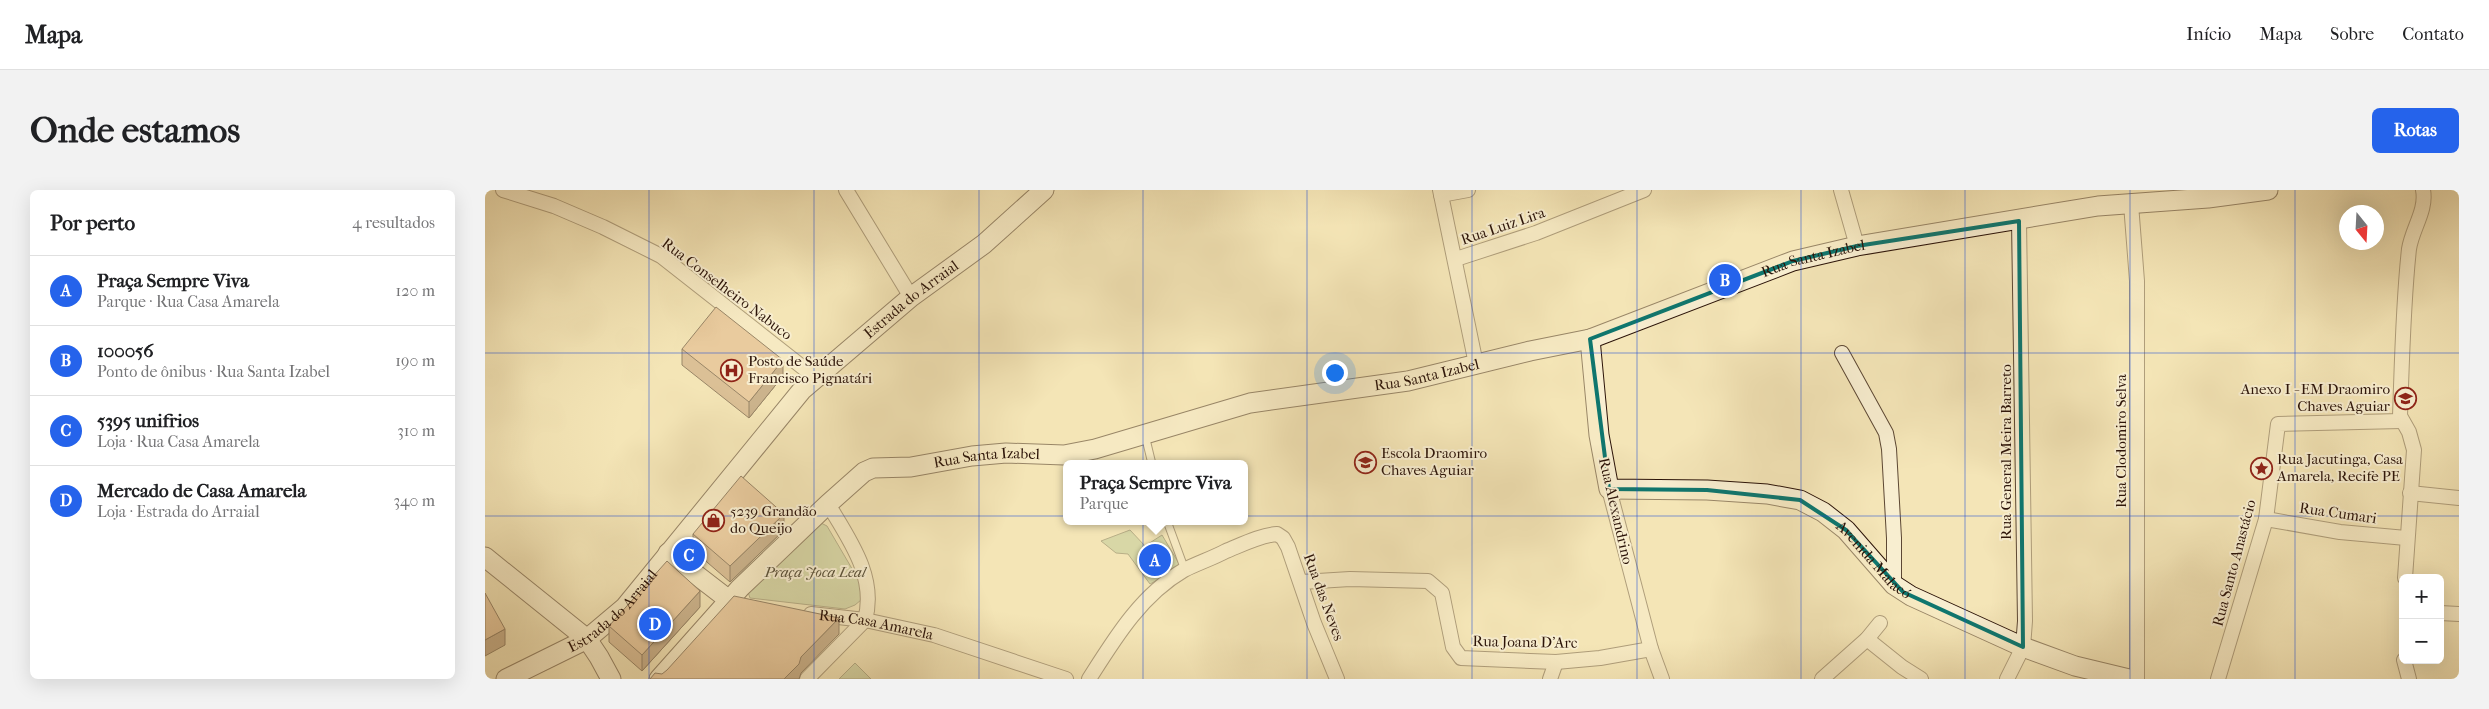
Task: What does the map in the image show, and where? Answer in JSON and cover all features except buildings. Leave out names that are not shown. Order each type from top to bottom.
[{"type":"street","name":"Rua Conselheiro Nabuco","points":[[503,190],[554,206],[603,227],[661,256],[815,377]]},
{"type":"street","points":[[846,190],[911,297]]},
{"type":"street","points":[[1468,190],[1441,193],[1476,364]]},
{"type":"street","name":"Rua Luiz Lira","points":[[1456,259],[1536,232],[1644,190]]},
{"type":"street","points":[[1841,190],[1857,246]]},
{"type":"street","name":"Rua Santa Izabel","points":[[659,679],[729,600],[828,504],[864,472],[873,468],[911,467],[987,454],[1064,455],[1095,450],[1250,403],[1408,381],[1607,335],[1777,267],[1857,246],[2019,221],[2098,206],[2268,190]]},
{"type":"street","points":[[2405,574],[2413,441],[2399,416],[2407,272],[2410,245],[2423,207],[2423,190]]},
{"type":"street","name":"Estrada do Arraial","points":[[506,679],[587,639],[625,606],[802,390],[911,297],[984,244],[1035,193]]},
{"type":"street","name":"Rua Clodomiro Selva","points":[[2131,204],[2137,291],[2137,679]]},
{"type":"street","name":"Rua General Meira Barreto","points":[[2007,679],[2023,647],[2025,621],[2019,221]]},
{"type":"street","name":"Rua Alexandrino","points":[[1590,339],[1599,435],[1609,489],[1651,649],[1662,679]]},
{"type":"street","points":[[1842,353],[1886,433],[1889,449],[1894,538],[1894,585]]},
{"type":"street","name":"Rua Santo Anastácio","points":[[2218,679],[2266,519],[2278,424],[2401,421]]},
{"type":"street","name":"Avenida Malacó","points":[[1609,489],[1707,490],[1767,494],[1800,500],[1823,512],[1846,530],[1894,585],[1911,596],[2023,647],[2075,666],[2129,679]]},
{"type":"street","points":[[2411,493],[2459,498]]},
{"type":"street","points":[[807,679],[865,620],[868,600],[862,566],[853,544],[828,504]]},
{"type":"street","name":"Rua Cumari","points":[[2266,519],[2340,532],[2406,538]]},
{"type":"street","name":"Rua das Neves","points":[[1185,570],[1238,546],[1272,534],[1280,535],[1285,541],[1302,582],[1314,623],[1337,679]]},
{"type":"street","points":[[668,553],[729,600],[747,604]]},
{"type":"street","points":[[485,557],[587,639],[611,679]]},
{"type":"street","points":[[1089,679],[1117,636],[1141,605],[1185,570]]},
{"type":"street","name":"Rua Joana D'Arc","points":[[1302,582],[1350,579],[1428,581],[1442,593],[1453,647],[1461,658],[1556,662],[1600,658],[1651,649]]},
{"type":"street","name":"Rua Casa Amarela","points":[[794,612],[865,620],[934,635],[1066,679]]},
{"type":"street","points":[[2444,614],[2459,614]]},
{"type":"street","points":[[1822,679],[1867,639],[1880,623]]},
{"type":"street","points":[[1867,639],[1902,667],[1921,679]]},
{"type":"street","points":[[1550,679],[1556,662]]},
{"type":"street","points":[[2406,664],[2409,679]]},
{"type":"lane","points":[[1145,434],[1151,460]]},
{"type":"lane","points":[[1168,525],[1185,570]]},
{"type":"highlighted area","points":[[2019,221],[2023,647],[1903,592],[1846,530],[1800,500],[1707,490],[1609,489],[1590,339],[1793,261],[1857,246]]},
{"type":"green space","name":"Praça Joca Leal","points":[[821,523],[827,526],[861,584],[861,600],[845,609],[750,598],[748,592]]},
{"type":"green space","points":[[1130,530],[1145,546],[1162,535],[1181,567],[1150,584],[1128,554],[1116,553],[1101,541]]},
{"type":"green space","points":[[855,663],[871,679],[839,679]]},
{"type":"place","name":"100056","points":[[1725,280]]},
{"type":"place","name":"Posto de Saúde Francisco Pignatári","points":[[732,370]]},
{"type":"place","name":"Anexo I - EM Draomiro Chaves Aguiar","points":[[2406,398]]},
{"type":"place","name":"Escola Draomiro Chaves Aguiar","points":[[1365,462]]},
{"type":"place","name":"Rua Jacutinga, Casa Amarela, Recife PE","points":[[2261,468]]},
{"type":"place","name":"5239 Grandão do Queijo","points":[[714,520]]},
{"type":"place","name":"5395 unifrios","points":[[689,555]]},
{"type":"place","name":"Praça Sempre Viva","points":[[1155,560]]},
{"type":"place","name":"Mercado de Casa Amarela","points":[[655,624]]}]
